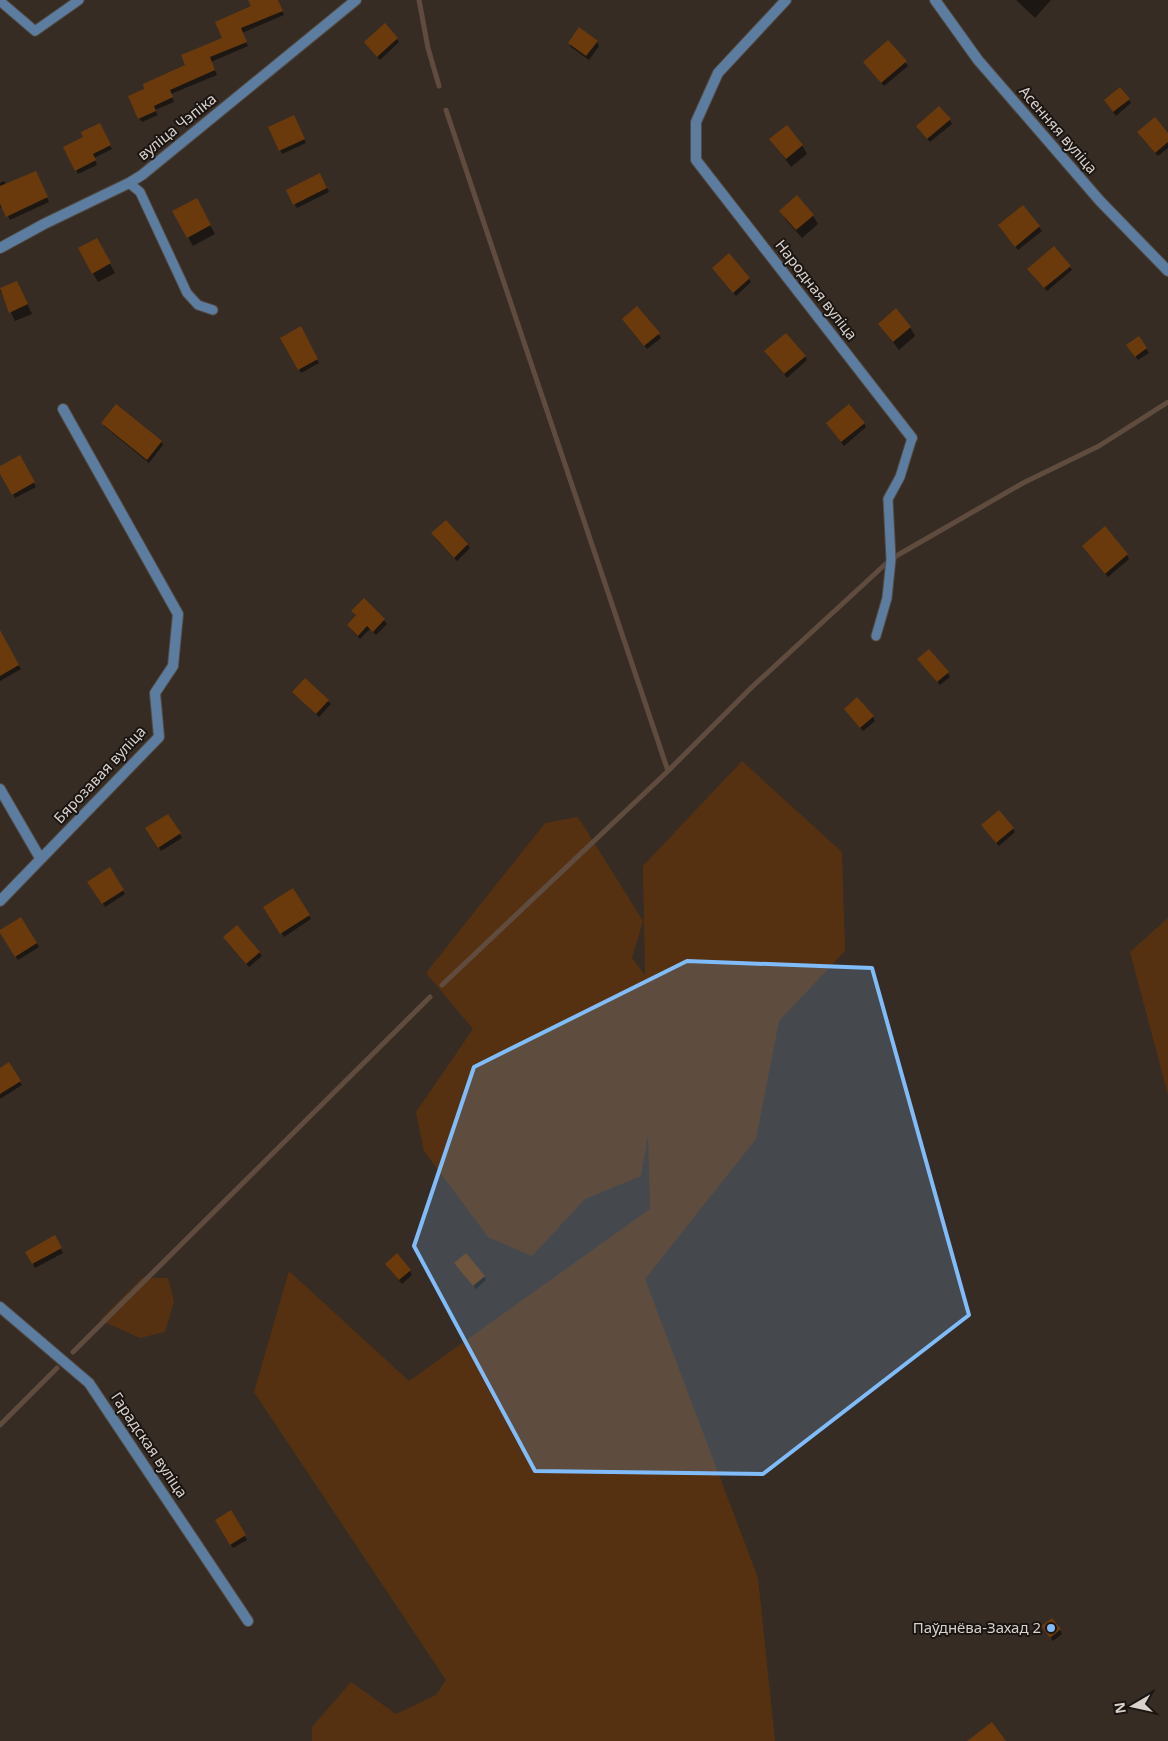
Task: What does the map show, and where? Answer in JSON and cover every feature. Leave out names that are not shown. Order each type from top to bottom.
[{"type":"street","name":"вуліца Чэпіка","points":[[0,248],[142,175],[356,0]]},
{"type":"street","name":"Народная вуліца","points":[[786,0],[718,73],[696,122],[696,160],[912,438]]},
{"type":"street","name":"Асенняя вуліца","points":[[935,0],[978,60],[1100,201],[1168,271]]},
{"type":"street","name":"Бярозавая вуліца","points":[[0,901],[159,737],[155,693],[173,666],[178,614],[63,409]]},
{"type":"street","points":[[0,789],[40,858]]},
{"type":"street","name":"Гарадская вуліца","points":[[0,1307],[89,1383],[248,1621]]},
{"type":"lane","points":[[0,1],[35,31],[79,0]]},
{"type":"lane","points":[[129,183],[140,192],[187,293],[198,305],[213,310]]},
{"type":"lane","points":[[876,636],[887,598],[891,559],[888,499],[900,477],[912,438]]},
{"type":"highlighted area","points":[[687,961],[872,968],[969,1315],[763,1474],[535,1471],[414,1246],[474,1067]]},
{"type":"shaded area","points":[[742,761],[842,852],[845,951],[779,1021],[756,1139],[645,1279],[758,1578],[775,1741],[312,1741],[312,1727],[351,1682],[396,1714],[436,1695],[446,1680],[254,1392],[289,1271],[409,1381],[650,1209],[648,1135],[641,1176],[585,1199],[532,1256],[488,1237],[424,1151],[416,1112],[473,1029],[426,973],[545,823],[578,817],[643,921],[632,958],[645,975],[643,866]]},
{"type":"shaded area","points":[[1168,918],[1168,1095],[1130,952]]},
{"type":"shaded area","points":[[142,1278],[168,1278],[174,1302],[165,1332],[140,1338],[100,1320]]},
{"type":"building","points":[[248,0],[278,0],[283,11],[241,28],[247,42],[210,57],[215,70],[170,90],[173,97],[154,106],[156,111],[138,119],[128,96],[144,89],[143,84],[185,65],[181,55],[222,38],[215,22],[251,6]]},
{"type":"building","points":[[385,23],[398,38],[377,57],[364,42]]},
{"type":"building","points":[[579,27],[598,41],[586,56],[568,43]]},
{"type":"building","points":[[888,40],[907,61],[881,83],[863,62]]},
{"type":"building","points":[[1120,87],[1130,99],[1113,112],[1104,100]]},
{"type":"building","points":[[939,106],[951,119],[927,139],[916,126]]},
{"type":"building","points":[[294,115],[305,139],[279,151],[268,127]]},
{"type":"building","points":[[1155,117],[1168,133],[1168,142],[1155,153],[1137,132]]},
{"type":"building","points":[[100,123],[111,145],[93,154],[96,160],[75,171],[63,147],[83,137],[81,132]]},
{"type":"building","points":[[787,125],[803,145],[786,159],[769,139]]},
{"type":"building","points":[[36,171],[48,197],[6,217],[0,204],[0,186]]},
{"type":"building","points":[[320,173],[327,188],[293,205],[286,190]]},
{"type":"building","points":[[797,195],[814,215],[796,230],[779,211]]},
{"type":"building","points":[[197,198],[211,225],[187,238],[172,211]]},
{"type":"building","points":[[1023,205],[1040,226],[1015,247],[998,225]]},
{"type":"building","points":[[97,238],[111,263],[92,274],[78,248]]},
{"type":"building","points":[[1054,246],[1071,266],[1044,288],[1027,269]]},
{"type":"building","points":[[729,253],[750,278],[733,293],[712,268]]},
{"type":"building","points":[[17,281],[28,304],[9,313],[0,288]]},
{"type":"building","points":[[637,306],[660,333],[644,346],[622,319]]},
{"type":"building","points":[[896,308],[911,327],[893,342],[878,324]]},
{"type":"building","points":[[301,326],[318,359],[298,370],[280,338]]},
{"type":"building","points":[[786,333],[806,356],[784,374],[764,351]]},
{"type":"building","points":[[1139,336],[1147,348],[1135,357],[1126,345]]},
{"type":"building","points":[[116,404],[162,441],[147,460],[101,423]]},
{"type":"building","points":[[849,404],[865,423],[841,442],[826,423]]},
{"type":"building","points":[[20,455],[35,482],[12,495],[0,474],[0,466]]},
{"type":"building","points":[[446,520],[468,544],[454,558],[431,533]]},
{"type":"building","points":[[1105,526],[1128,554],[1105,574],[1082,546]]},
{"type":"building","points":[[364,598],[385,619],[373,632],[367,626],[358,636],[347,625],[356,615],[351,611]]},
{"type":"building","points":[[0,630],[19,665],[0,676]]},
{"type":"building","points":[[929,649],[949,672],[937,682],[917,659]]},
{"type":"building","points":[[305,678],[329,700],[316,714],[292,692]]},
{"type":"building","points":[[857,697],[874,716],[860,728],[844,709]]},
{"type":"building","points":[[999,810],[1014,828],[996,843],[981,825]]},
{"type":"building","points":[[168,814],[181,833],[158,848],[145,828]]},
{"type":"building","points":[[110,867],[124,890],[102,904],[87,882]]},
{"type":"building","points":[[293,888],[310,915],[280,934],[263,907]]},
{"type":"building","points":[[21,917],[37,943],[15,957],[0,930]]},
{"type":"building","points":[[237,925],[260,952],[246,964],[223,937]]},
{"type":"building","points":[[9,1062],[21,1081],[0,1094],[0,1068]]},
{"type":"building","points":[[55,1235],[62,1248],[32,1264],[25,1252]]},
{"type":"building","points":[[397,1253],[411,1270],[399,1280],[385,1264]]},
{"type":"building","points":[[466,1253],[485,1276],[473,1286],[454,1263]]},
{"type":"building","points":[[231,1510],[246,1535],[230,1545],[215,1520]]},
{"type":"building","name":"Паўднёва-Захад 2","points":[[1052,1618],[1061,1629],[1050,1638],[1041,1626]]},
{"type":"building","points":[[992,1722],[1006,1741],[967,1741]]},
{"type":"waterway","points":[[419,0],[428,48],[439,86]]},
{"type":"waterway","points":[[446,110],[668,771]]},
{"type":"waterway","points":[[442,985],[668,771],[752,687],[891,559],[1023,483],[1099,446],[1168,402]]},
{"type":"waterway","points":[[73,1352],[430,997]]},
{"type":"waterway","points":[[0,1425],[57,1368]]},
{"type":"place","name":"Паўднёва-Захад 2","points":[[1051,1628]]}]
